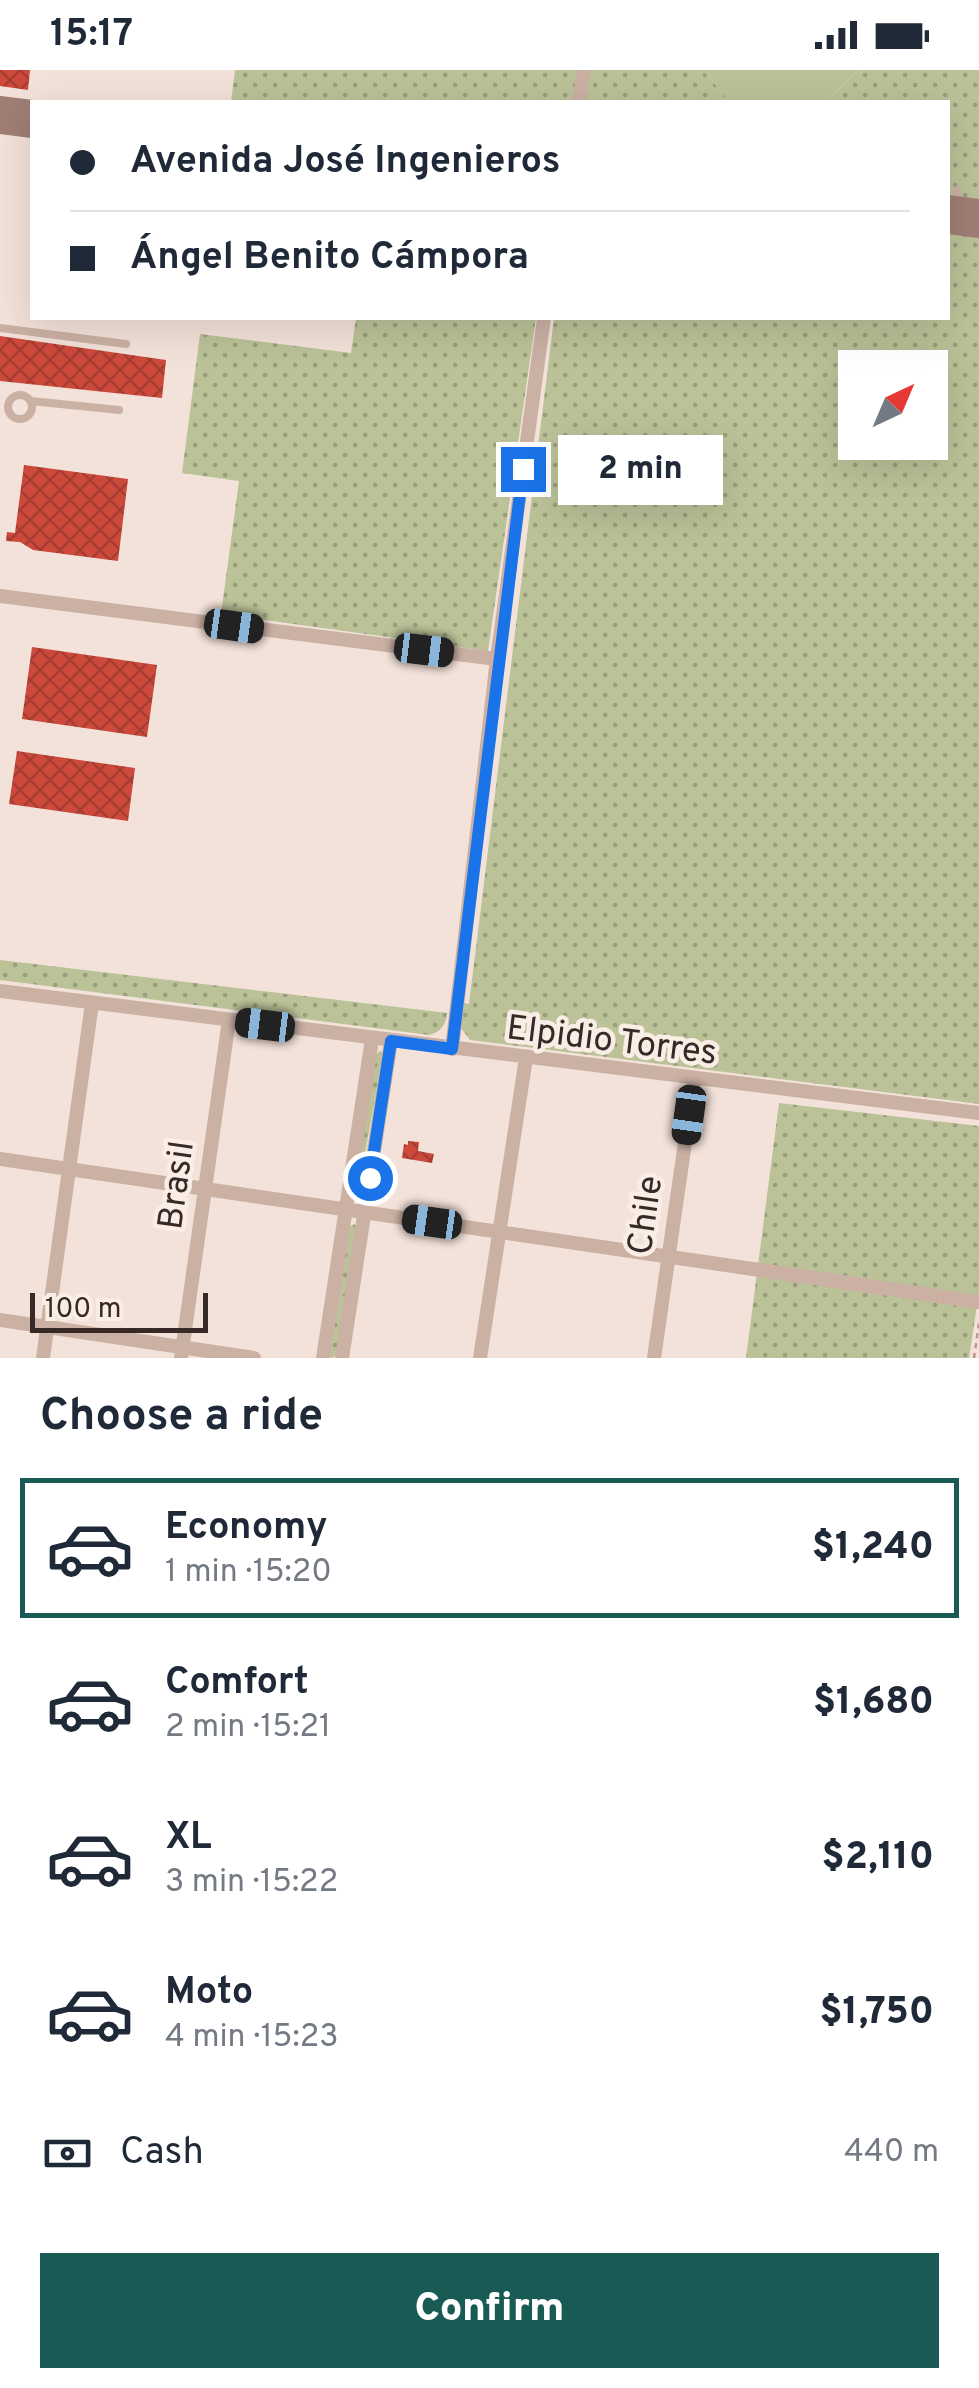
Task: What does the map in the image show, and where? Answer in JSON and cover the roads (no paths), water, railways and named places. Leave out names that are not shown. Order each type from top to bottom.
[{"type":"main road","points":[[0,106],[30,110]]},
{"type":"main road","points":[[0,124],[30,128]]},
{"type":"main road","points":[[952,206],[979,209]]},
{"type":"main road","points":[[952,206],[979,228]]},
{"type":"street","points":[[579,100],[584,70]]},
{"type":"street","points":[[452,1049],[497,659],[544,320]]},
{"type":"street","points":[[0,596],[497,659]]},
{"type":"street","name":"Elpidio Torres","points":[[0,991],[979,1114]]},
{"type":"street","points":[[43,1358],[92,1002]]},
{"type":"street","name":"Brasil","points":[[182,1353],[229,1020]]},
{"type":"street","points":[[323,1358],[372,1038]]},
{"type":"street","points":[[342,1358],[391,1041]]},
{"type":"street","points":[[480,1358],[526,1058]]},
{"type":"street","name":"Chile","points":[[654,1358],[694,1080]]},
{"type":"street","points":[[0,1160],[979,1302]]},
{"type":"street","points":[[0,1320],[182,1353],[254,1358]]},
{"type":"lane","points":[[0,328],[126,344]]},
{"type":"lane","points":[[5,393],[24,395],[31,401],[118,410]]},
{"type":"lane","points":[[16,395],[9,403],[14,417],[25,418],[32,409],[31,401]]},
{"type":"lane","points":[[0,416],[9,411]]}]
